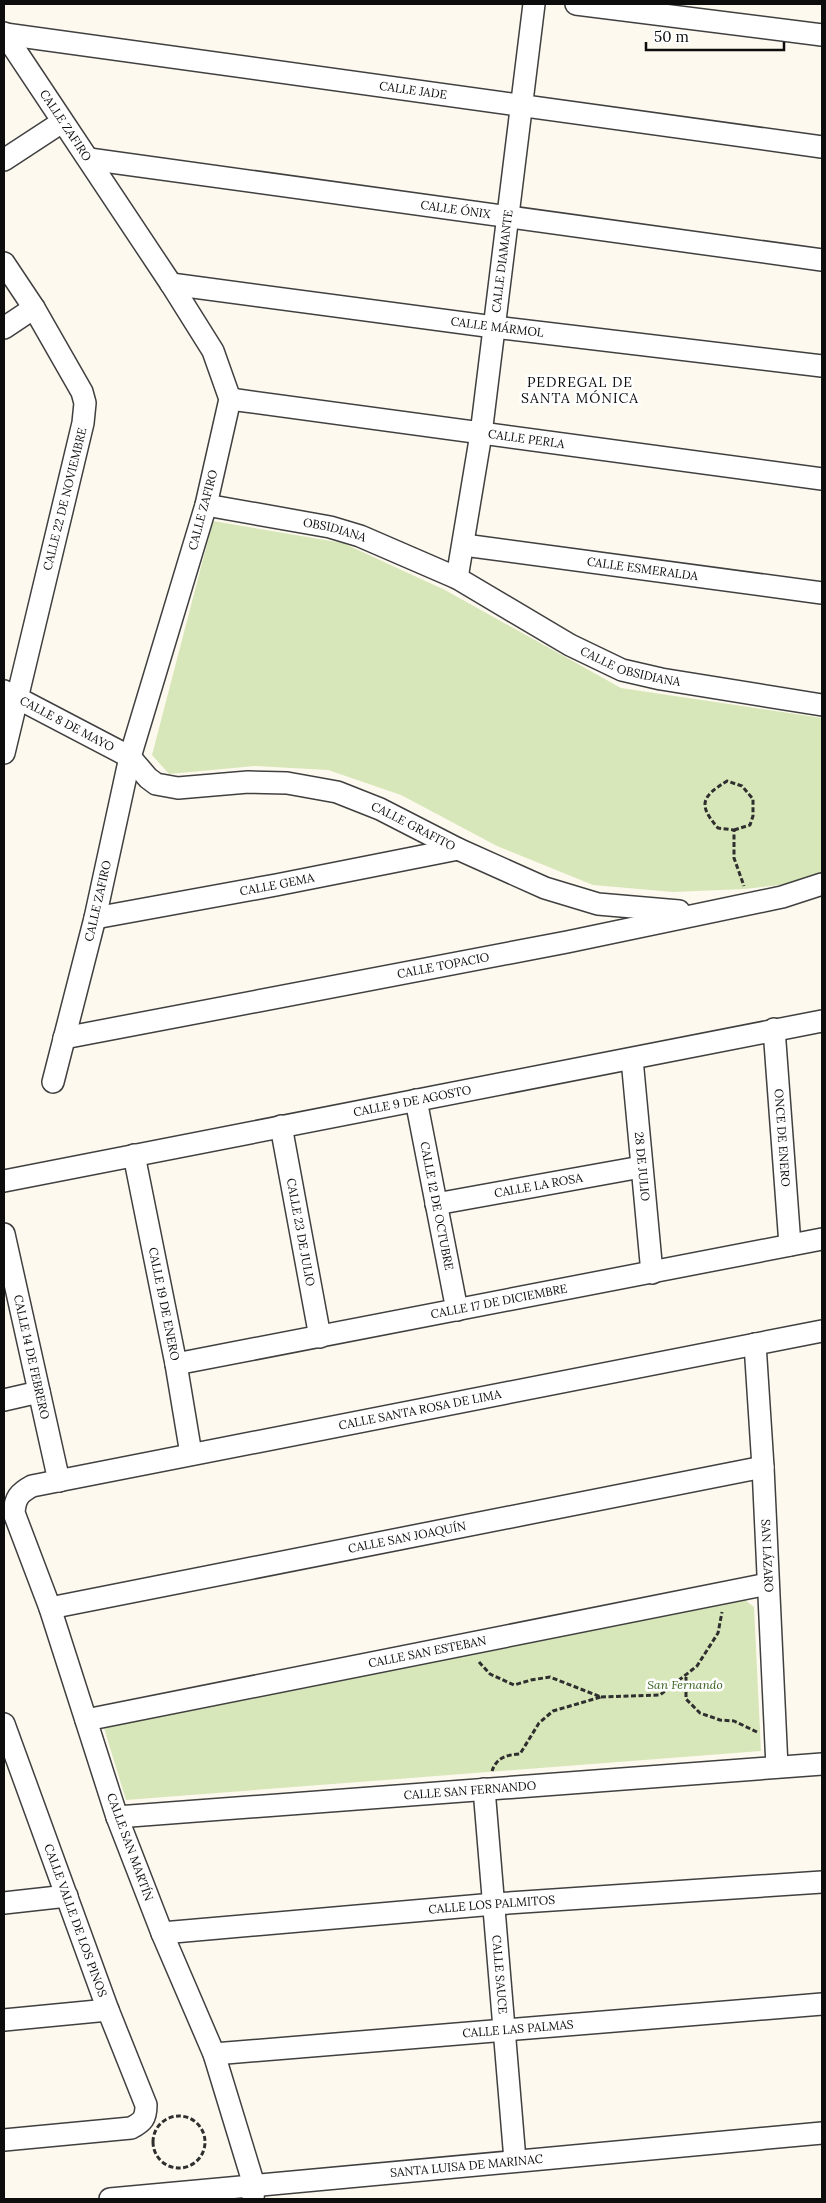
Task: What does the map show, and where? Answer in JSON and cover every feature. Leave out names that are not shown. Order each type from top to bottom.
[{"type":"street","name":"CALLE DIAMANTE","points":[[457,578],[464,545],[480,434],[509,216],[520,106],[534,4]]},
{"type":"street","points":[[576,4],[822,35]]},
{"type":"street","name":"CALLE JADE","points":[[4,34],[822,147]]},
{"type":"street","name":"CALLE ZAFIRO","points":[[4,34],[62,122],[89,159],[213,351],[230,399],[206,505],[130,757],[94,918],[52,1082]]},
{"type":"street","points":[[4,160],[62,122]]},
{"type":"street","name":"CALLE ÓNIX","points":[[89,159],[822,260]]},
{"type":"street","name":"CALLE 22 DE NOVIEMBRE","points":[[4,263],[34,308],[82,392],[84,413],[10,693],[4,753]]},
{"type":"street","name":"CALLE MÁRMOL","points":[[171,284],[494,327],[822,366]]},
{"type":"street","points":[[4,328],[34,308]]},
{"type":"street","name":"CALLE PERLA","points":[[230,399],[822,479]]},
{"type":"street","name":"OBSIDIANA","points":[[206,505],[330,526],[360,536],[457,578]]},
{"type":"street","name":"CALLE ESMERALDA","points":[[464,545],[822,593]]},
{"type":"street","name":"CALLE OBSIDIANA","points":[[457,578],[570,645],[622,670],[661,679],[822,705]]},
{"type":"street","name":"CALLE 8 DE MAYO","points":[[10,693],[130,757]]},
{"type":"street","name":"CALLE GRAFITO","points":[[130,757],[148,778],[156,784],[165,787],[178,788],[248,782],[287,783],[337,792],[380,809],[458,849],[545,888],[598,904],[701,913]]},
{"type":"street","name":"CALLE GEMA","points":[[94,918],[458,849]]},
{"type":"street","name":"CALLE TOPACIO","points":[[64,1038],[568,942],[782,897],[822,884]]},
{"type":"street","name":"CALLE 9 DE AGOSTO","points":[[4,1182],[822,1021]]},
{"type":"street","name":"ONCE DE ENERO","points":[[774,1029],[790,1245]]},
{"type":"street","name":"28 DE JULIO","points":[[632,1059],[652,1273]]},
{"type":"street","name":"CALLE 12 DE OCTUBRE","points":[[416,1100],[457,1310]]},
{"type":"street","name":"CALLE 23 DE JULIO","points":[[281,1126],[320,1337]]},
{"type":"street","name":"CALLE 19 DE ENERO","points":[[134,1155],[176,1364],[191,1454]]},
{"type":"street","name":"CALLE LA ROSA","points":[[436,1204],[641,1167]]},
{"type":"street","name":"CALLE 17 DE DICIEMBRE","points":[[176,1364],[822,1239]]},
{"type":"street","name":"CALLE 14 DE FEBRERO","points":[[5,1248],[59,1481]]},
{"type":"street","name":"CALLE SANTA ROSA DE LIMA","points":[[20,1493],[32,1486],[822,1331]]},
{"type":"street","name":"SAN LÁZARO","points":[[755,1344],[763,1467],[777,1767]]},
{"type":"street","points":[[4,1400],[39,1392]]},
{"type":"street","name":"CALLE SAN JOAQUÍN","points":[[50,1608],[763,1467]]},
{"type":"street","name":"CALLE SAN MARTÍN","points":[[20,1493],[14,1502],[14,1513],[50,1608],[117,1817],[162,1933],[214,2054],[253,2192]]},
{"type":"street","name":"CALLE SAN ESTEBAN","points":[[86,1720],[768,1584]]},
{"type":"street","name":"CALLE VALLE DE LOS PINOS","points":[[4,1724],[11,1763],[67,1896],[108,2010],[146,2105],[146,2116],[140,2123],[131,2128],[4,2140]]},
{"type":"street","name":"CALLE SAN FERNANDO","points":[[117,1817],[822,1764]]},
{"type":"street","name":"CALLE SAUCE","points":[[484,1789],[515,2160]]},
{"type":"street","name":"CALLE LOS PALMITOS","points":[[162,1933],[494,1904],[822,1882]]},
{"type":"street","points":[[4,1903],[67,1896]]},
{"type":"street","name":"CALLE LAS PALMAS","points":[[214,2054],[822,2004]]},
{"type":"street","points":[[4,2020],[108,2010]]},
{"type":"street","name":"SANTA LUISA DE MARINAC","points":[[110,2199],[253,2192],[515,2160],[822,2134]]},
{"type":"path","points":[[727,781],[742,786],[753,799],[753,816],[750,825],[734,830],[718,828],[706,813],[706,800],[712,790],[727,781]]},
{"type":"path","points":[[734,830],[734,858],[750,903]]},
{"type":"path","points":[[484,1789],[495,1763],[505,1756],[520,1754],[538,1723],[553,1711],[601,1697],[660,1695],[686,1676],[697,1666],[718,1633],[723,1593]]},
{"type":"path","points":[[464,1644],[490,1674],[514,1685],[550,1677],[601,1697]]},
{"type":"path","points":[[686,1676],[686,1699],[700,1713],[720,1720],[734,1721],[776,1740]]},
{"type":"path","points":[[177,2115],[186,2116],[201,2127],[205,2144],[203,2152],[192,2164],[176,2168],[161,2162],[156,2155],[152,2138],[161,2122],[177,2115]]},
{"type":"green space","points":[[213,521],[343,543],[445,590],[621,688],[822,718],[822,872],[797,883],[745,889],[673,892],[593,885],[497,846],[401,795],[328,770],[255,766],[169,774],[152,755]]},
{"type":"green space","name":"San Fernando","points":[[745,1600],[754,1607],[761,1751],[126,1800],[104,1728]]},
{"type":"district","name":"PEDREGAL DE SANTA MÓNICA","points":[[580,390]]}]
